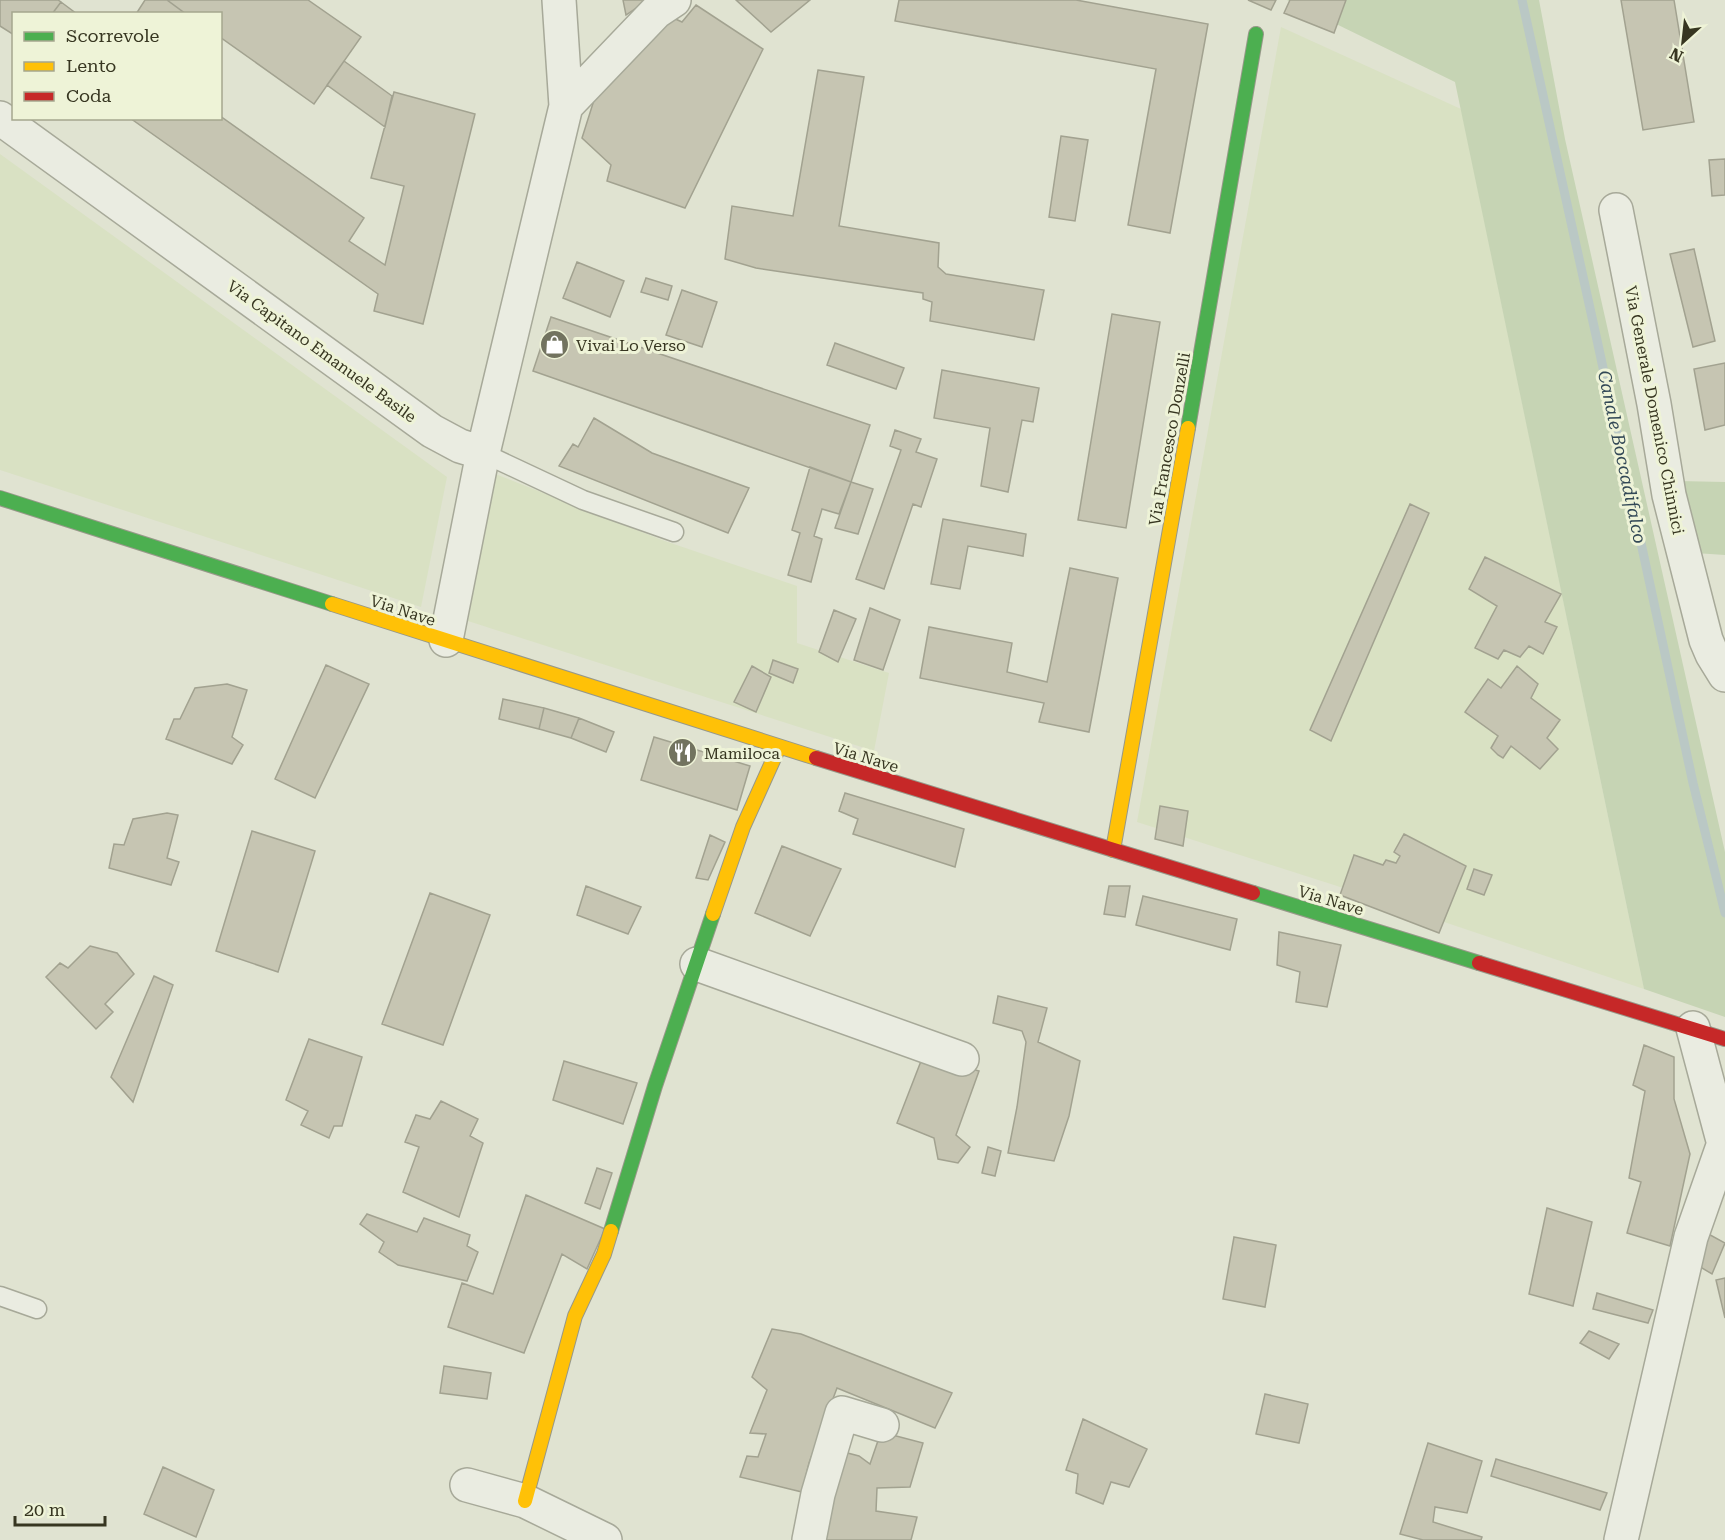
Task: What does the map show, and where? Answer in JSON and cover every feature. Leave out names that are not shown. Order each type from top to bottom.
[{"type":"street","points":[[446,640],[483,453],[566,106],[559,0]]},
{"type":"street","points":[[566,106],[656,12],[674,0]]},
{"type":"street","name":"Via Francesco Donzelli","points":[[1113,850],[1256,34]]},
{"type":"street","name":"Via Capitano Emanuele Basile","points":[[0,118],[432,430],[460,446],[483,453]]},
{"type":"street","name":"Via Generale Domenico Chinnici","points":[[1616,210],[1654,404],[1669,495],[1706,640],[1725,675]]},
{"type":"street","name":"Via Nave","points":[[0,498],[778,747],[1725,1038]]},
{"type":"street","points":[[525,1502],[575,1316],[604,1254],[655,1086],[743,827],[778,747]]},
{"type":"street","points":[[697,964],[962,1059]]},
{"type":"street","points":[[1621,1540],[1691,1237],[1724,1145],[1693,1028]]},
{"type":"street","points":[[809,1540],[818,1494],[842,1413],[882,1425]]},
{"type":"street","points":[[467,1485],[525,1502],[605,1540]]},
{"type":"lane","name":"Via Capitano Emanuele Basile","points":[[483,453],[583,500],[674,532]]},
{"type":"lane","points":[[0,1296],[37,1309]]},
{"type":"green space","points":[[1287,0],[1539,0],[1565,139],[1725,852],[1725,1017],[1644,989],[1455,82]]},
{"type":"green space","points":[[1281,27],[1461,109],[1644,989],[1137,822]]},
{"type":"green space","points":[[0,154],[447,477],[421,607],[0,470]]},
{"type":"green space","points":[[493,473],[662,540],[797,586],[797,643],[889,673],[874,751],[468,621]]},
{"type":"green space","points":[[1678,481],[1725,482],[1725,555],[1695,553]]},
{"type":"building","points":[[0,0],[58,0],[61,2],[54,12],[12,12],[12,34],[0,26]]},
{"type":"building","points":[[145,0],[167,0],[183,12],[137,12]]},
{"type":"building","points":[[167,0],[308,0],[361,37],[314,104],[222,38],[222,12],[183,12]]},
{"type":"building","points":[[623,0],[648,0],[626,15]]},
{"type":"building","points":[[736,0],[810,0],[771,32]]},
{"type":"building","points":[[899,0],[1076,0],[1208,24],[1170,233],[1128,225],[1156,69],[895,21]]},
{"type":"building","points":[[1248,0],[1276,0],[1271,10]]},
{"type":"building","points":[[1290,0],[1346,0],[1334,33],[1284,13]]},
{"type":"building","points":[[1621,0],[1674,0],[1694,122],[1643,130]]},
{"type":"building","points":[[61,2],[74,12],[54,12]]},
{"type":"building","points":[[696,5],[763,49],[685,208],[607,181],[611,165],[582,138],[601,78],[669,16],[682,22]]},
{"type":"building","points":[[344,61],[392,96],[385,127],[327,85]]},
{"type":"building","points":[[818,70],[864,77],[839,226],[939,243],[938,267],[946,274],[1044,290],[1034,340],[930,321],[932,302],[923,299],[923,293],[756,268],[725,259],[732,206],[793,216]]},
{"type":"building","points":[[394,92],[475,114],[423,324],[374,311],[378,294],[133,120],[222,120],[222,117],[364,218],[349,241],[385,265],[404,186],[371,178]]},
{"type":"building","points":[[1061,136],[1088,140],[1075,221],[1049,217]]},
{"type":"building","points":[[1725,159],[1725,195],[1712,196],[1709,160]]},
{"type":"building","points":[[1694,249],[1715,341],[1693,347],[1670,254]]},
{"type":"building","points":[[577,262],[624,281],[610,317],[563,298]]},
{"type":"building","points":[[646,278],[672,286],[668,300],[641,292]]},
{"type":"building","points":[[682,290],[717,302],[702,347],[666,335]]},
{"type":"building","points":[[1112,314],[1160,322],[1126,528],[1078,520]]},
{"type":"building","points":[[551,317],[870,425],[851,482],[533,371]]},
{"type":"building","points":[[835,343],[904,368],[896,389],[827,365]]},
{"type":"building","points":[[1725,363],[1725,425],[1705,430],[1694,369]]},
{"type":"building","points":[[942,370],[1039,388],[1033,422],[1022,420],[1008,492],[981,486],[990,428],[934,418]]},
{"type":"building","points":[[594,418],[652,453],[749,488],[728,533],[559,466],[573,444],[578,447]]},
{"type":"building","points":[[895,430],[921,439],[916,452],[937,459],[921,507],[913,504],[884,589],[856,579],[901,450],[890,446]]},
{"type":"building","points":[[810,467],[851,482],[839,514],[822,509],[814,536],[822,539],[811,582],[788,575],[800,533],[792,530]]},
{"type":"building","points":[[851,482],[873,489],[858,534],[835,528]]},
{"type":"building","points":[[1410,504],[1429,513],[1331,741],[1310,730]]},
{"type":"building","points":[[943,519],[1026,534],[1023,556],[968,546],[960,589],[931,584]]},
{"type":"building","points":[[1485,557],[1561,594],[1545,622],[1557,627],[1543,654],[1529,646],[1520,657],[1504,650],[1498,659],[1475,648],[1497,606],[1469,589]]},
{"type":"building","points":[[1070,568],[1118,578],[1089,732],[1039,722],[1044,703],[920,678],[929,627],[1012,643],[1007,672],[1047,682]]},
{"type":"building","points":[[870,608],[900,620],[883,670],[854,660]]},
{"type":"building","points":[[834,610],[856,619],[838,662],[819,652]]},
{"type":"building","points":[[773,660],[798,669],[793,683],[769,673]]},
{"type":"building","points":[[326,665],[369,684],[315,798],[275,779]]},
{"type":"building","points":[[752,666],[771,677],[756,712],[734,702]]},
{"type":"building","points":[[1517,666],[1538,684],[1531,698],[1560,720],[1547,738],[1558,749],[1540,769],[1511,746],[1503,758],[1498,755],[1491,748],[1498,736],[1465,712],[1488,679],[1501,688]]},
{"type":"building","points":[[227,684],[247,690],[232,737],[243,745],[232,764],[166,739],[174,719],[180,719],[195,688]]},
{"type":"building","points":[[503,699],[544,708],[539,729],[499,719]]},
{"type":"building","points":[[544,708],[579,718],[571,738],[539,729]]},
{"type":"building","points":[[579,718],[614,732],[606,752],[571,738]]},
{"type":"building","points":[[654,737],[750,766],[737,810],[641,780]]},
{"type":"building","points":[[845,793],[964,829],[955,867],[853,834],[858,819],[839,811]]},
{"type":"building","points":[[1160,806],[1188,811],[1183,846],[1155,839]]},
{"type":"building","points":[[167,813],[178,815],[167,858],[179,862],[171,885],[109,868],[114,844],[124,845],[133,819]]},
{"type":"building","points":[[252,831],[315,851],[278,972],[216,951]]},
{"type":"building","points":[[1404,834],[1466,866],[1439,933],[1340,895],[1354,855],[1383,865],[1386,860],[1396,863],[1400,856],[1394,852]]},
{"type":"building","points":[[710,835],[725,842],[708,880],[696,878]]},
{"type":"building","points":[[782,846],[841,869],[810,936],[755,913]]},
{"type":"building","points":[[1474,869],[1492,875],[1484,895],[1467,889]]},
{"type":"building","points":[[586,886],[641,907],[628,934],[577,915]]},
{"type":"building","points":[[1109,886],[1130,886],[1125,917],[1104,914]]},
{"type":"building","points":[[430,893],[490,915],[443,1045],[382,1024]]},
{"type":"building","points":[[1143,896],[1237,919],[1230,950],[1136,925]]},
{"type":"building","points":[[1279,932],[1341,945],[1327,1007],[1296,1002],[1300,972],[1277,965]]},
{"type":"building","points":[[90,946],[117,953],[134,974],[105,1004],[113,1012],[96,1029],[46,977],[60,963],[68,968]]},
{"type":"building","points":[[154,976],[173,985],[133,1102],[111,1077]]},
{"type":"building","points":[[998,996],[1047,1008],[1038,1042],[1080,1061],[1069,1116],[1054,1161],[1008,1153],[1026,1042],[1022,1031],[993,1023]]},
{"type":"building","points":[[309,1039],[362,1057],[342,1126],[334,1126],[329,1138],[301,1125],[308,1111],[286,1100]]},
{"type":"building","points":[[1644,1045],[1674,1057],[1674,1099],[1690,1154],[1670,1246],[1627,1233],[1641,1182],[1629,1178],[1645,1091],[1633,1085]]},
{"type":"building","points":[[923,1056],[979,1071],[956,1135],[970,1147],[958,1163],[938,1159],[934,1138],[897,1123]]},
{"type":"building","points":[[564,1061],[637,1083],[623,1124],[553,1100]]},
{"type":"building","points":[[441,1101],[478,1119],[470,1136],[483,1143],[459,1217],[403,1192],[419,1147],[405,1142],[416,1115],[430,1119]]},
{"type":"building","points":[[988,1147],[1001,1151],[995,1176],[982,1173]]},
{"type":"building","points":[[597,1168],[612,1173],[600,1209],[585,1203]]},
{"type":"building","points":[[526,1195],[605,1229],[587,1269],[562,1254],[524,1353],[448,1327],[462,1283],[493,1294]]},
{"type":"building","points":[[1547,1208],[1592,1222],[1573,1306],[1529,1294]]},
{"type":"building","points":[[367,1214],[417,1232],[424,1218],[470,1235],[467,1246],[478,1252],[467,1281],[398,1265],[379,1252],[384,1242],[360,1224]]},
{"type":"building","points":[[1703,1231],[1725,1243],[1712,1274],[1692,1262]]},
{"type":"building","points":[[1234,1237],[1276,1245],[1265,1307],[1223,1299]]},
{"type":"building","points":[[1725,1278],[1725,1318],[1716,1280]]},
{"type":"building","points":[[1597,1293],[1653,1310],[1648,1323],[1593,1309]]},
{"type":"building","points":[[772,1329],[801,1334],[952,1393],[935,1428],[837,1388],[809,1463],[802,1492],[740,1477],[747,1456],[758,1457],[766,1434],[750,1433],[767,1390],[752,1377]]},
{"type":"building","points":[[1589,1331],[1619,1344],[1609,1359],[1580,1343]]},
{"type":"building","points":[[444,1366],[491,1373],[487,1399],[440,1393]]},
{"type":"building","points":[[1265,1394],[1308,1404],[1299,1443],[1256,1434]]},
{"type":"building","points":[[1083,1419],[1147,1449],[1129,1487],[1111,1482],[1103,1504],[1076,1493],[1078,1474],[1066,1470]]},
{"type":"building","points":[[881,1432],[923,1443],[910,1487],[877,1488],[876,1511],[917,1517],[911,1540],[825,1540],[836,1450],[859,1456],[870,1464]]},
{"type":"building","points":[[1428,1443],[1482,1461],[1467,1513],[1435,1507],[1433,1522],[1482,1537],[1481,1540],[1423,1540],[1400,1534]]},
{"type":"building","points":[[1496,1459],[1607,1493],[1600,1510],[1491,1476]]},
{"type":"building","points":[[163,1467],[214,1490],[196,1537],[144,1514]]},
{"type":"waterway","name":"Canale Boccadifalco","points":[[1522,0],[1693,783],[1725,913]]},
{"type":"traffic: fast","points":[[1188,428],[1256,34]]},
{"type":"traffic: fast","points":[[0,498],[332,604]]},
{"type":"traffic: fast","points":[[1253,893],[1479,963]]},
{"type":"traffic: fast","points":[[611,1231],[655,1086],[713,914]]},
{"type":"traffic: slow","points":[[1113,850],[1188,428]]},
{"type":"traffic: slow","points":[[332,604],[816,758]]},
{"type":"traffic: slow","points":[[713,914],[743,827],[779,747]]},
{"type":"traffic: slow","points":[[525,1501],[575,1316],[604,1254],[611,1231]]},
{"type":"traffic: jam","points":[[816,758],[1253,893]]},
{"type":"traffic: jam","points":[[1479,963],[1725,1039]]},
{"type":"place","name":"Vivai Lo Verso","points":[[555,345]]},
{"type":"place","name":"Mamiloca","points":[[683,753]]}]
